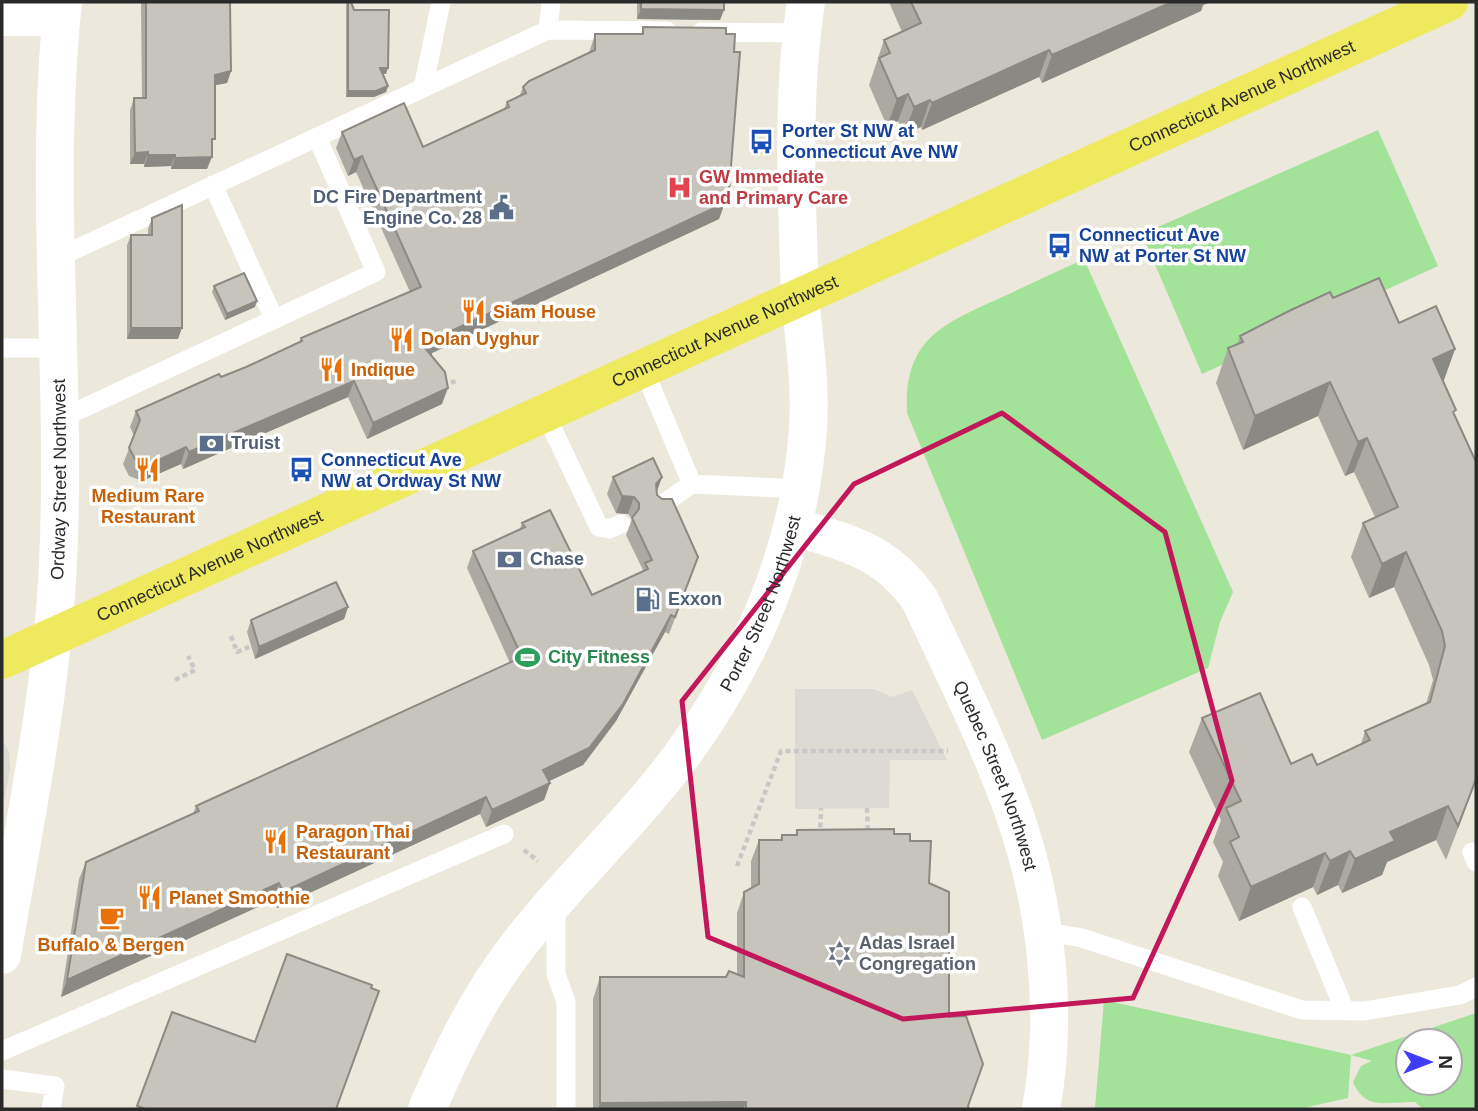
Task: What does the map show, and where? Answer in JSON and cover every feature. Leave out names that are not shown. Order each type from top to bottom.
[{"type":"main road","name":"Connecticut Avenue Northwest","points":[[2,660],[1450,2]]},
{"type":"street","points":[[2,17],[62,9]]},
{"type":"street","name":"Ordway Street Northwest","points":[[2,956],[53,636],[58,562],[60,419],[57,71],[62,9]]},
{"type":"street","name":"Porter Street Northwest","points":[[427,1109],[449,1058],[501,968],[556,899],[647,799],[710,712],[748,646],[794,527],[802,489],[808,426],[794,145],[804,17]]},
{"type":"street","name":"Quebec Street Northwest","points":[[794,527],[873,554],[907,582],[920,600],[1013,810],[1033,880],[1042,931],[1049,1043],[1041,1109]]},
{"type":"lane","points":[[423,88],[441,2]]},
{"type":"lane","points":[[548,30],[551,2]]},
{"type":"lane","points":[[57,258],[548,30],[804,17]]},
{"type":"lane","points":[[60,419],[376,272],[317,137]]},
{"type":"lane","points":[[213,185],[274,319]]},
{"type":"lane","points":[[2,348],[59,348]]},
{"type":"lane","points":[[643,368],[692,484]]},
{"type":"lane","points":[[545,413],[599,527],[609,530],[621,524]]},
{"type":"lane","points":[[661,505],[692,484],[802,489]]},
{"type":"lane","points":[[2,1051],[504,834]]},
{"type":"lane","points":[[556,899],[556,974],[566,1002],[566,1109]]},
{"type":"lane","points":[[1302,907],[1345,1011]]},
{"type":"lane","points":[[1042,931],[1082,938],[1302,1010],[1364,1011],[1460,996],[1476,987]]},
{"type":"lane","points":[[2,1079],[55,1086],[51,1109]]},
{"type":"path","points":[[439,388],[458,380]]},
{"type":"path","points":[[231,636],[237,652],[251,646]]},
{"type":"path","points":[[175,680],[195,670],[188,656]]},
{"type":"path","points":[[737,866],[781,751],[948,751]]},
{"type":"path","points":[[820,840],[821,808]]},
{"type":"path","points":[[867,808],[868,840]]},
{"type":"highlighted area","points":[[1002,413],[1165,532],[1232,781],[1133,998],[903,1019],[708,937],[682,701],[854,484]]},
{"type":"green space","points":[[1378,130],[1438,266],[1202,374],[1142,234]]},
{"type":"green space","points":[[1084,259],[1233,592],[1220,622],[1208,668],[1042,740],[907,413],[908,388],[912,368],[920,351],[930,338],[944,327]]},
{"type":"green space","points":[[1104,1000],[1351,1055],[1348,1098],[1299,1109],[1095,1109]]},
{"type":"green space","points":[[1476,1013],[1476,1109],[1423,1109],[1415,1102],[1371,1101],[1358,1091],[1353,1082],[1361,1066],[1372,1061],[1351,1055],[1394,1041],[1394,1097],[1464,1097],[1464,1027],[1434,1027]]},
{"type":"shaded area","points":[[795,689],[873,689],[893,697],[912,690],[947,760],[890,760],[889,808],[795,809]]},
{"type":"shaded area","points":[[2,740],[9,752],[10,769],[2,811]]},
{"type":"building","points":[[146,2],[230,2],[231,71],[215,75],[215,139],[212,139],[212,157],[175,158],[175,155],[135,153],[134,98],[146,98]]},
{"type":"building","points":[[348,2],[351,2],[354,10],[389,10],[388,68],[380,68],[388,86],[376,91],[348,91]]},
{"type":"building","points":[[641,2],[724,2],[724,10],[641,9]]},
{"type":"building","points":[[911,2],[1172,2],[1052,55],[1049,50],[932,103],[930,100],[914,107],[908,94],[897,99],[879,58],[890,53],[884,40],[921,23]]},
{"type":"building","points":[[643,27],[726,28],[726,34],[735,34],[734,52],[740,52],[729,191],[725,191],[725,203],[434,339],[436,343],[425,348],[445,372],[448,388],[373,423],[354,381],[189,452],[186,447],[148,465],[135,459],[129,448],[140,420],[136,411],[219,374],[221,377],[246,367],[302,341],[301,338],[421,287],[362,156],[354,160],[342,132],[404,103],[423,147],[509,107],[507,102],[526,93],[523,87],[529,81],[595,50],[595,34],[643,34]]},
{"type":"building","points":[[182,205],[182,328],[131,328],[131,235],[152,235],[152,218]]},
{"type":"building","points":[[244,273],[257,301],[227,314],[214,286]]},
{"type":"building","points":[[1379,278],[1399,323],[1436,306],[1455,349],[1433,359],[1476,462],[1476,779],[1458,826],[1448,806],[1390,832],[1395,841],[1355,859],[1350,851],[1330,861],[1325,853],[1251,887],[1230,842],[1239,837],[1226,808],[1241,801],[1202,718],[1260,693],[1291,764],[1312,754],[1317,765],[1370,740],[1365,731],[1430,702],[1445,646],[1442,631],[1406,552],[1382,564],[1363,523],[1398,507],[1367,438],[1358,442],[1330,382],[1255,416],[1228,348],[1243,342],[1240,336],[1291,310],[1330,292],[1333,298]]},
{"type":"building","points":[[653,458],[662,477],[656,484],[657,495],[662,499],[672,499],[698,557],[675,617],[671,615],[623,704],[589,748],[543,770],[550,783],[492,810],[486,797],[283,892],[279,883],[67,980],[86,862],[199,811],[196,806],[522,657],[473,551],[525,527],[522,523],[550,510],[592,595],[648,569],[645,563],[652,560],[632,518],[639,509],[639,503],[634,497],[622,496],[613,477]]},
{"type":"building","points":[[336,582],[348,607],[259,647],[251,620]]},
{"type":"building","name":"Adas Israel Congregation","points":[[894,829],[894,834],[910,834],[910,841],[931,841],[929,883],[949,892],[949,1017],[966,1016],[983,1064],[969,1109],[746,1109],[746,1102],[600,1103],[600,977],[726,977],[729,971],[744,977],[744,892],[759,884],[759,840],[782,840],[782,835],[797,835],[797,830]]},
{"type":"building","points":[[287,954],[372,985],[371,988],[379,991],[336,1109],[145,1109],[137,1106],[172,1012],[255,1042]]},
{"type":"place","name":"Porter St NW at Connecticut Ave NW","points":[[762,141]]},
{"type":"place","name":"GW Immediate and Primary Care","points":[[679,187]]},
{"type":"place","name":"DC Fire Department Engine Co. 28","points":[[502,207]]},
{"type":"place","name":"Connecticut Ave NW at Porter St NW","points":[[1059,245]]},
{"type":"place","name":"Siam House","points":[[473,312]]},
{"type":"place","name":"Dolan Uyghur","points":[[401,339]]},
{"type":"place","name":"Indique","points":[[331,370]]},
{"type":"place","name":"Truist","points":[[211,443]]},
{"type":"place","name":"Medium Rare Restaurant","points":[[148,469]]},
{"type":"place","name":"Connecticut Ave NW at Ordway St NW","points":[[301,470]]},
{"type":"place","name":"Chase","points":[[510,559]]},
{"type":"place","name":"Exxon","points":[[648,599]]},
{"type":"place","name":"City Fitness","points":[[528,657]]},
{"type":"place","name":"Paragon Thai Restaurant","points":[[276,842]]},
{"type":"place","name":"Planet Smoothie","points":[[149,898]]},
{"type":"place","name":"Buffalo & Bergen","points":[[111,918]]},
{"type":"place","name":"Adas Israel Congregation","points":[[839,953]]}]
